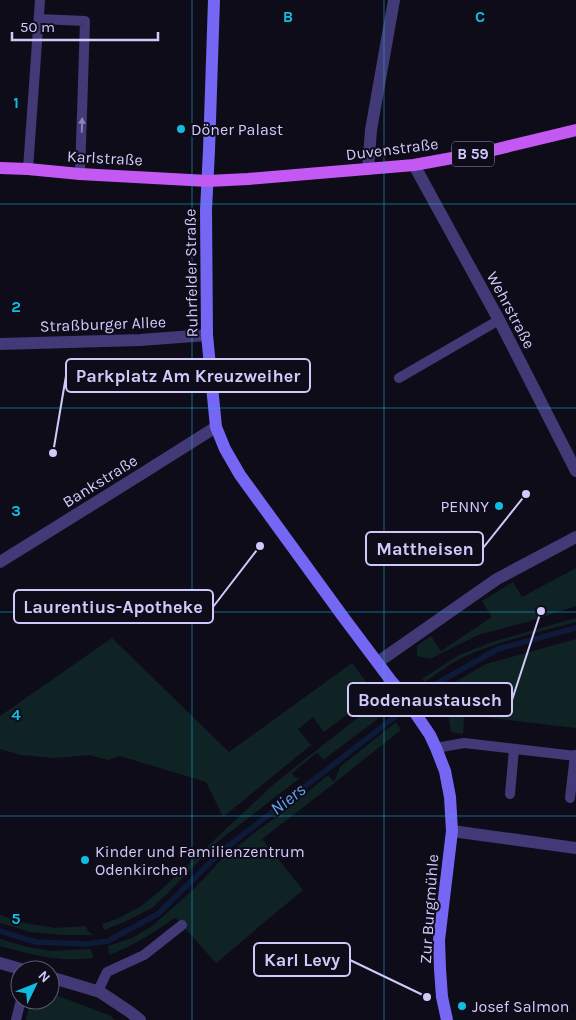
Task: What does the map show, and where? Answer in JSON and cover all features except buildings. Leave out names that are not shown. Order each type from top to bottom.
[{"type":"main road","name":"Ruhrfelder Straße","points":[[214,0],[206,210],[207,335],[216,426],[225,449],[240,475],[344,618],[403,695]]},
{"type":"main road","name":"Duvenstraße","points":[[208,181],[414,165],[485,152],[576,130]]},
{"type":"main road","name":"Karlstraße","points":[[0,168],[208,181]]},
{"type":"main road","name":"Zur Burgmühle","points":[[403,695],[430,735],[436,748],[445,771],[452,815],[452,831],[439,940],[442,997],[447,1020]]},
{"type":"street","points":[[368,169],[370,130],[394,0]]},
{"type":"street","name":"Wehrstraße","points":[[414,165],[499,320],[576,471]]},
{"type":"street","name":"Straßburger Allee","points":[[0,344],[140,340],[207,335]]},
{"type":"street","name":"Bankstraße","points":[[0,562],[143,474],[216,426]]},
{"type":"street","points":[[378,662],[497,579],[576,537]]},
{"type":"street","points":[[452,831],[576,848]]},
{"type":"street","points":[[60,980],[98,991],[140,1020]]},
{"type":"lane","points":[[28,169],[40,0]]},
{"type":"lane","points":[[39,19],[86,21],[80,174]]},
{"type":"lane","points":[[399,378],[499,320]]},
{"type":"lane","points":[[436,748],[464,743],[575,755],[570,798]]},
{"type":"lane","points":[[510,794],[514,749]]},
{"type":"lane","points":[[98,991],[107,972],[144,955],[182,925]]},
{"type":"green space","points":[[576,568],[576,606],[478,635],[430,659],[417,656],[417,646],[431,636],[441,651],[492,617],[482,601],[513,582],[522,597]]},
{"type":"green space","points":[[576,618],[576,622],[494,645],[468,655],[446,667],[425,682],[422,679],[459,655],[492,642]]},
{"type":"green space","points":[[112,638],[229,752],[352,663],[370,687],[365,701],[324,732],[313,717],[298,729],[311,745],[223,817],[206,782],[120,756],[108,760],[90,755],[55,758],[21,755],[0,749],[0,716]]},
{"type":"green space","points":[[576,639],[576,728],[464,715],[463,734],[451,732],[449,719],[440,708],[434,694],[486,664]]},
{"type":"green space","points":[[379,701],[387,712],[323,760],[316,753],[292,773],[294,777],[300,778],[217,842],[152,908],[104,930],[102,924],[119,918],[143,905],[275,783]]},
{"type":"green space","points":[[396,722],[401,730],[262,839],[303,890],[216,963],[175,918],[135,943],[109,955],[108,946],[132,938],[151,927],[193,890],[222,859],[285,811],[328,775],[334,782],[340,767]]},
{"type":"green space","points":[[0,915],[24,923],[55,928],[86,926],[92,935],[30,932],[0,923]]},
{"type":"green space","points":[[0,939],[27,947],[52,951],[91,949],[93,958],[69,959],[35,955],[0,946]]},
{"type":"green space","points":[[60,997],[109,1015],[115,1020],[26,1020],[28,1010],[60,1010]]},
{"type":"waterway","name":"Niers","points":[[0,931],[36,942],[86,944],[108,941],[158,914],[222,851],[441,681],[498,649],[576,628]]},
{"type":"place","name":"Döner Palast","points":[[181,129]]},
{"type":"place","name":"Parkplatz Am Kreuzweiher","points":[[53,453]]},
{"type":"place","name":"Mattheisen","points":[[526,494]]},
{"type":"place","name":"PENNY","points":[[499,506]]},
{"type":"place","name":"Laurentius-Apotheke","points":[[260,546]]},
{"type":"place","name":"Bodenaustausch","points":[[541,611]]},
{"type":"place","name":"Kinder und Familienzentrum Odenkirchen","points":[[85,860]]},
{"type":"place","name":"Karl Levy","points":[[427,997]]},
{"type":"place","name":"Josef Salmon","points":[[462,1006]]}]
